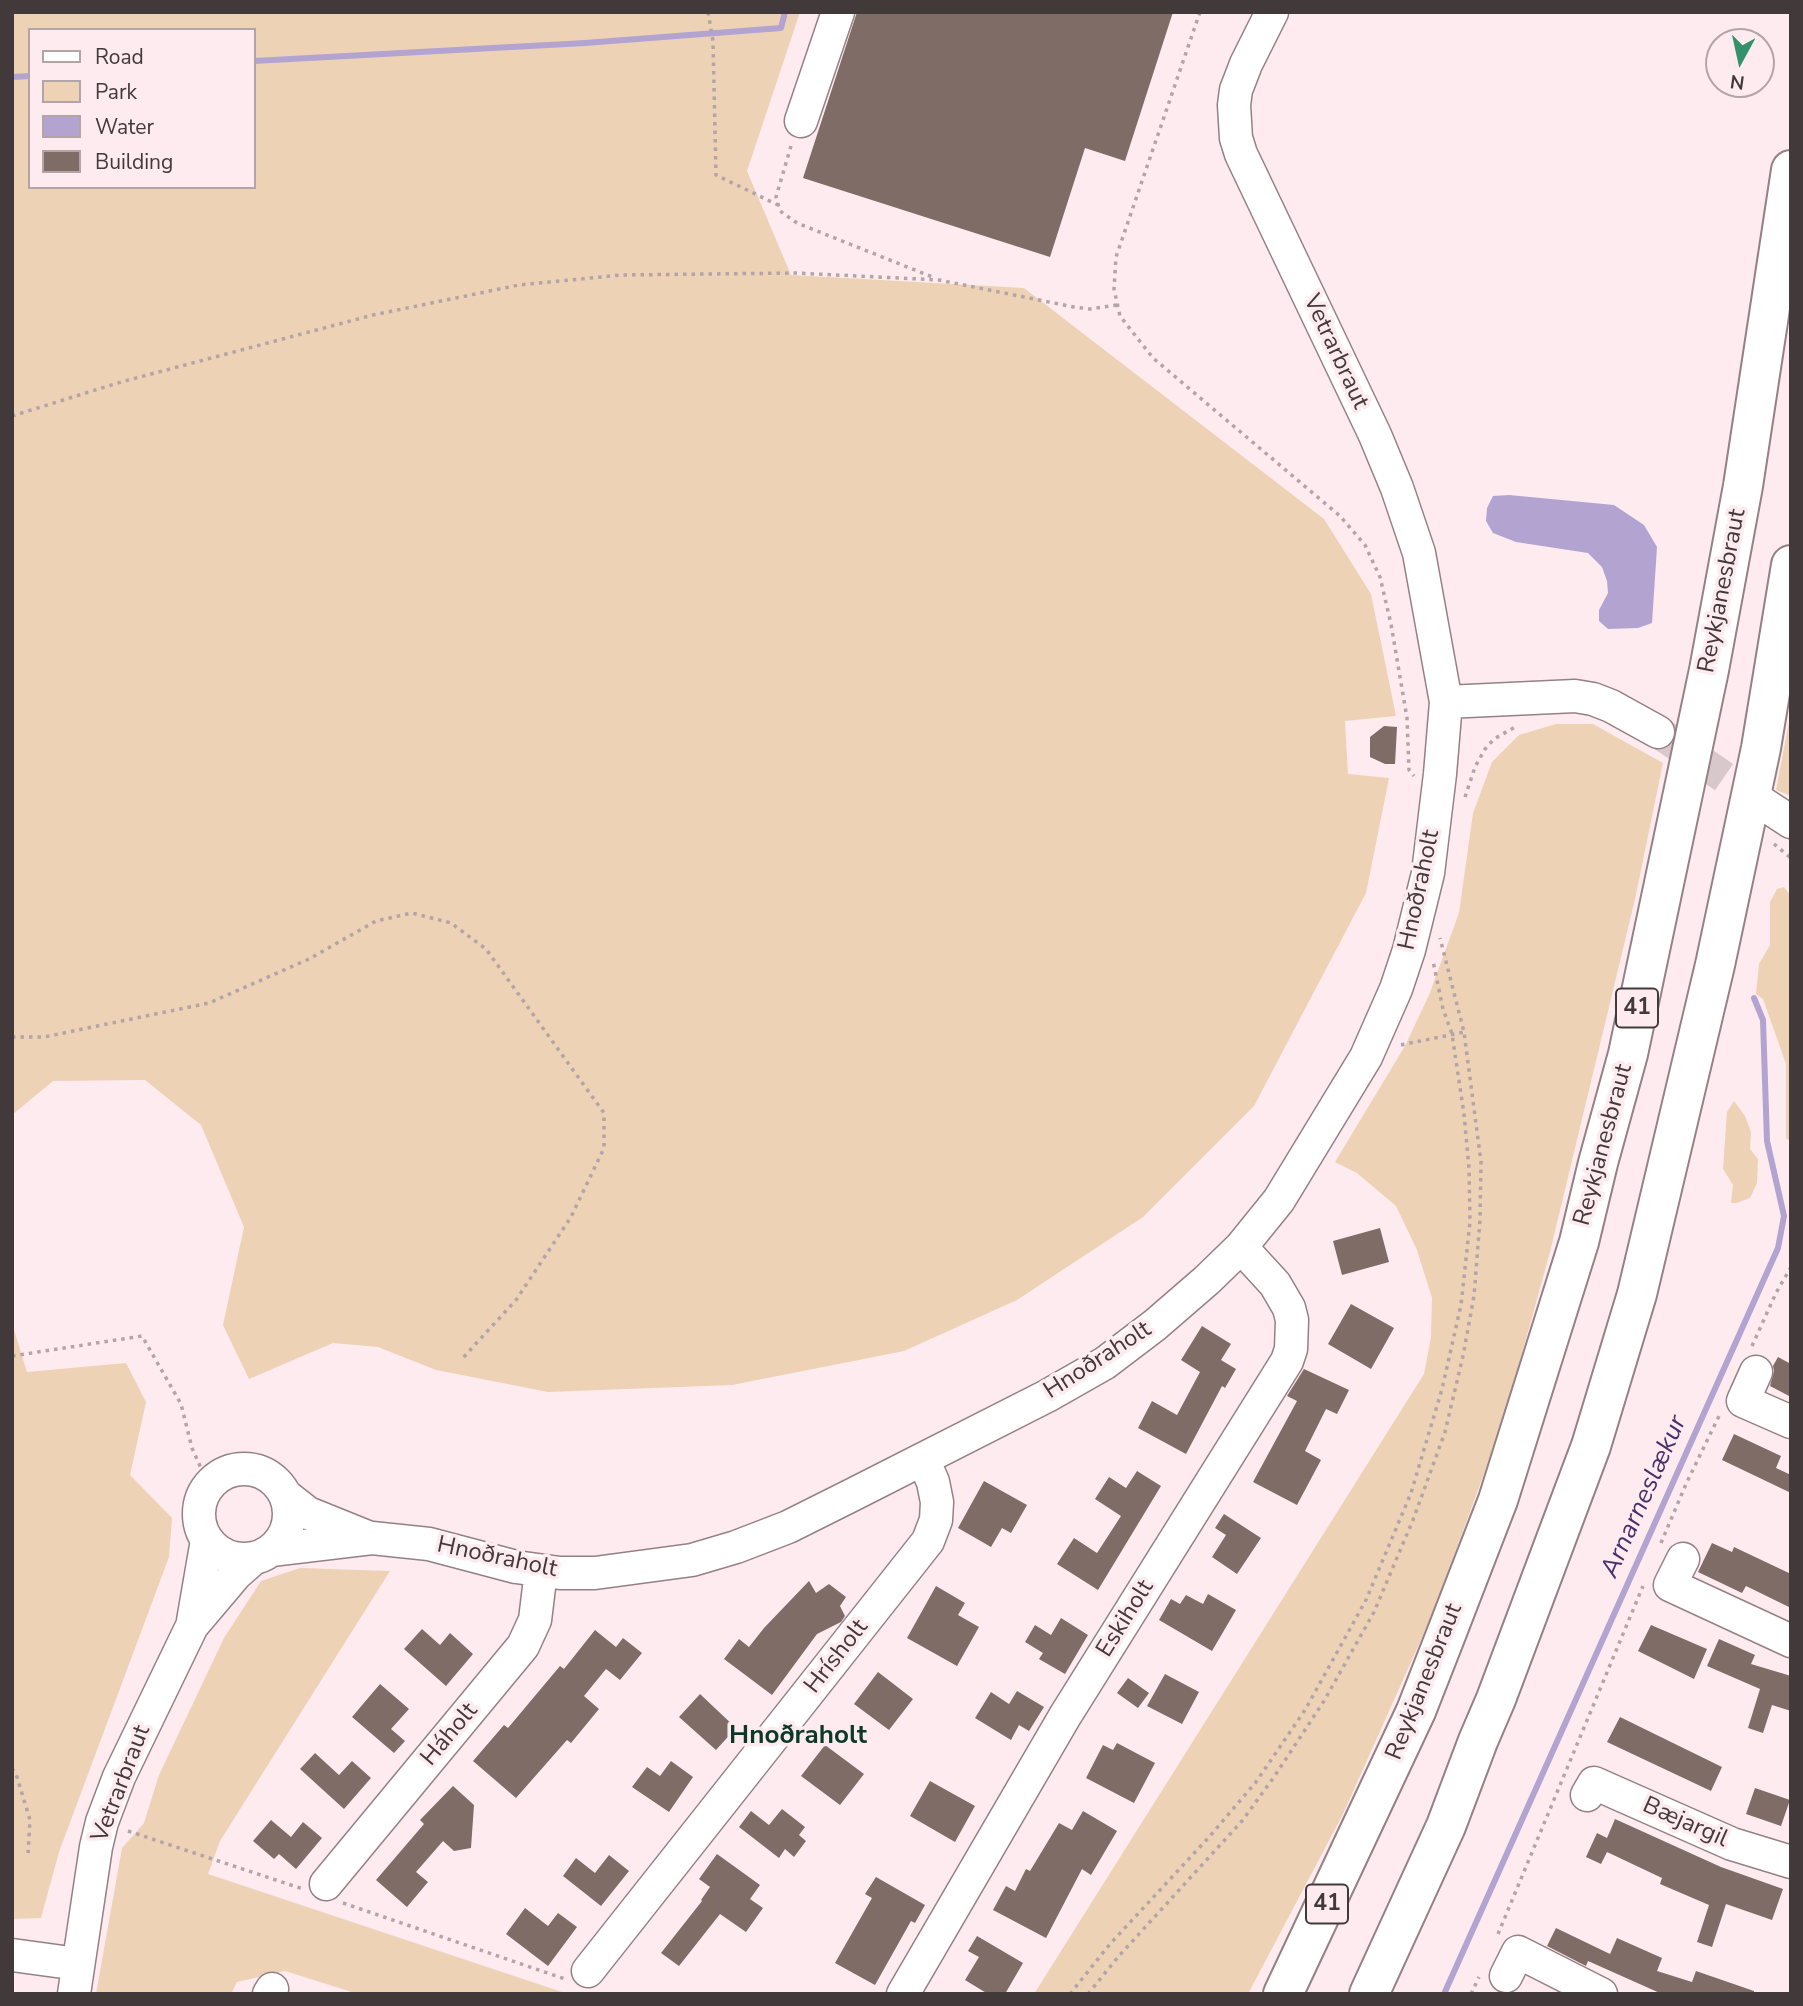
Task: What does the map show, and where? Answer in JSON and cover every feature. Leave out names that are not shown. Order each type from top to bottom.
[{"type":"highway","name":"Reykjanesbraut","points":[[1283,1994],[1416,1711],[1498,1500],[1579,1242],[1628,1054],[1714,643],[1745,473],[1791,170]]},
{"type":"highway","points":[[1369,1994],[1446,1826],[1496,1699],[1591,1446],[1637,1294],[1715,965],[1758,761],[1791,565]]},
{"type":"street","points":[[801,121],[838,12]]},
{"type":"street","name":"Vetrarbraut","points":[[1272,12],[1236,90],[1236,138],[1241,154],[1375,435],[1397,488],[1419,553],[1446,702]]},
{"type":"street","points":[[1446,702],[1575,696],[1611,706],[1658,732]]},
{"type":"street","name":"Hnoðraholt","points":[[262,1555],[372,1538],[429,1544],[541,1571],[595,1573],[692,1560],[788,1527],[1047,1396],[1105,1363],[1155,1325],[1241,1247],[1279,1200],[1366,1057],[1396,989],[1409,950],[1428,873],[1446,702]]},
{"type":"street","points":[[1762,803],[1791,822]]},
{"type":"street","name":"Eskiholt","points":[[903,1994],[1065,1716],[1287,1361],[1291,1349],[1290,1308],[1275,1284],[1241,1247]]},
{"type":"street","points":[[1752,1363],[1743,1401],[1791,1422]]},
{"type":"street","name":"Hrísholt","points":[[577,1975],[928,1541],[936,1521],[937,1502],[933,1482],[923,1458]]},
{"type":"street","points":[[209,1486],[225,1474],[246,1469],[267,1476],[285,1494]]},
{"type":"street","name":"Vetrarbraut","points":[[192,1626],[207,1539],[199,1517],[203,1495],[209,1486]]},
{"type":"street","name":"Vetrarbraut","points":[[76,1979],[102,1822],[130,1751],[192,1626],[236,1574],[262,1555],[286,1531],[289,1519],[285,1494]]},
{"type":"street","name":"Hnoðraholt","points":[[285,1494],[308,1513],[372,1538]]},
{"type":"street","points":[[207,1539],[227,1556],[240,1559],[262,1555]]},
{"type":"street","points":[[1670,1556],[1670,1585],[1791,1642]]},
{"type":"street","name":"Háholt","points":[[324,1892],[523,1646],[536,1620],[541,1571]]},
{"type":"street","name":"Bæjargil","points":[[1587,1795],[1594,1783],[1732,1844],[1791,1862]]},
{"type":"street","points":[[1494,1974],[1518,1952],[1601,1994]]},
{"type":"street","points":[[12,1955],[76,1979]]},
{"type":"path","points":[[708,12],[713,40],[716,175],[778,205]]},
{"type":"path","points":[[1200,12],[1116,257],[1114,289],[1120,316],[1153,358],[1340,516],[1365,545],[1380,576],[1407,718]]},
{"type":"path","points":[[801,121],[776,197],[780,211],[797,223],[939,279]]},
{"type":"path","points":[[12,416],[121,382],[373,315],[519,285],[621,275],[796,273],[939,279],[1074,307],[1090,309],[1117,305]]},
{"type":"path","points":[[12,1037],[44,1037],[209,1003],[309,959],[376,921],[412,913],[452,923],[486,949],[604,1113],[604,1148],[571,1217],[516,1300],[461,1360]]},
{"type":"path","points":[[1088,1994],[1118,1957],[1212,1857],[1275,1777],[1324,1701],[1374,1612],[1413,1520],[1445,1432],[1474,1296],[1481,1162],[1464,1032],[1440,936]]},
{"type":"path","points":[[1070,1994],[1110,1944],[1210,1836],[1255,1782],[1305,1710],[1366,1600],[1411,1493],[1442,1389],[1461,1305],[1470,1222],[1469,1168],[1452,1034],[1437,986],[1433,959]]},
{"type":"path","points":[[1400,1045],[1464,1032]]},
{"type":"path","points":[[1752,1363],[1776,1293],[1791,1267]]},
{"type":"path","points":[[12,1356],[142,1336],[181,1404],[192,1448],[209,1486]]},
{"type":"path","points":[[1670,1556],[1686,1484],[1726,1403]]},
{"type":"path","points":[[1495,1941],[1647,1576]]},
{"type":"path","points":[[12,1768],[30,1820],[28,1854]]},
{"type":"path","points":[[102,1822],[577,1975]]},
{"type":"path","points":[[1471,1994],[1494,1974]]},
{"type":"green space","points":[[12,12],[800,12],[747,171],[791,275],[1024,288],[1324,519],[1371,594],[1396,716],[1345,721],[1348,774],[1389,778],[1366,893],[1254,1106],[1143,1217],[1017,1300],[904,1351],[732,1385],[548,1392],[436,1370],[378,1347],[333,1343],[249,1379],[223,1325],[244,1227],[201,1125],[145,1080],[53,1081],[12,1115]]},
{"type":"green space","points":[[1791,711],[1791,796],[1776,790]]},
{"type":"green space","points":[[1556,724],[1593,724],[1663,763],[1635,899],[1550,1252],[1503,1422],[1432,1615],[1343,1814],[1248,1994],[1034,1994],[1424,1374],[1431,1337],[1432,1298],[1417,1250],[1396,1206],[1357,1173],[1335,1162],[1405,1046],[1429,995],[1459,913],[1473,813],[1492,762],[1519,735]]},
{"type":"green space","points":[[1784,887],[1791,896],[1791,1142],[1786,1138],[1786,1064],[1763,999],[1756,994],[1759,964],[1770,945],[1770,902],[1777,889]]},
{"type":"green space","points":[[1734,1101],[1745,1116],[1751,1132],[1750,1149],[1758,1159],[1757,1183],[1750,1198],[1731,1203],[1733,1185],[1723,1169],[1727,1112]]},
{"type":"green space","points":[[12,1323],[27,1372],[126,1363],[146,1402],[130,1475],[172,1518],[169,1557],[59,1852],[41,1918],[12,1919]]},
{"type":"green space","points":[[300,1568],[390,1571],[220,1841],[208,1874],[568,1994],[358,1994],[285,1971],[237,1982],[231,1994],[96,1994],[122,1848],[144,1823],[159,1775],[224,1638],[261,1581]]},
{"type":"water","points":[[1509,495],[1614,505],[1644,525],[1657,547],[1652,623],[1638,628],[1608,629],[1599,621],[1599,610],[1608,593],[1607,581],[1602,567],[1588,553],[1516,542],[1493,533],[1486,521],[1487,508],[1493,496]]},
{"type":"building","points":[[857,12],[1173,12],[1125,161],[1085,148],[1050,257],[803,178]]},
{"type":"building","points":[[1384,726],[1397,727],[1395,764],[1385,764],[1370,757],[1370,737]]},
{"type":"building","points":[[1380,1228],[1389,1262],[1342,1275],[1333,1241]]},
{"type":"building","points":[[1351,1304],[1394,1328],[1371,1369],[1328,1344]]},
{"type":"building","points":[[1202,1326],[1231,1344],[1221,1360],[1236,1369],[1225,1388],[1222,1386],[1186,1454],[1138,1428],[1152,1401],[1177,1415],[1200,1372],[1181,1360]]},
{"type":"building","points":[[1778,1357],[1791,1364],[1791,1397],[1770,1386],[1773,1366]]},
{"type":"building","points":[[1304,1369],[1349,1390],[1337,1414],[1326,1409],[1305,1451],[1321,1460],[1297,1505],[1253,1482],[1297,1401],[1287,1396]]},
{"type":"building","points":[[1734,1434],[1781,1456],[1776,1468],[1791,1475],[1791,1493],[1722,1460]]},
{"type":"building","points":[[1137,1471],[1161,1486],[1098,1590],[1057,1564],[1074,1538],[1097,1553],[1121,1516],[1095,1499],[1109,1477],[1126,1488]]},
{"type":"building","points":[[984,1481],[1027,1505],[1011,1533],[1002,1528],[991,1547],[958,1528]]},
{"type":"building","points":[[1224,1514],[1261,1538],[1237,1574],[1212,1557],[1226,1535],[1215,1528]]},
{"type":"building","points":[[1712,1543],[1732,1552],[1734,1547],[1791,1574],[1791,1608],[1746,1586],[1742,1593],[1698,1572]]},
{"type":"building","points":[[809,1581],[816,1593],[829,1584],[846,1597],[840,1606],[845,1616],[841,1622],[817,1634],[772,1695],[724,1659],[739,1639],[749,1647]]},
{"type":"building","points":[[936,1586],[965,1603],[958,1615],[979,1627],[957,1666],[907,1638]]},
{"type":"building","points":[[1208,1594],[1236,1610],[1212,1651],[1159,1620],[1171,1599],[1180,1604],[1186,1595],[1203,1604]]},
{"type":"building","points":[[1061,1618],[1088,1635],[1065,1674],[1039,1659],[1043,1653],[1025,1642],[1035,1625],[1051,1635]]},
{"type":"building","points":[[1651,1625],[1707,1649],[1694,1679],[1638,1651]]},
{"type":"building","points":[[422,1629],[440,1645],[450,1633],[473,1654],[446,1686],[404,1649]]},
{"type":"building","points":[[595,1630],[616,1647],[623,1638],[642,1653],[620,1680],[606,1669],[584,1696],[599,1709],[571,1743],[567,1740],[516,1798],[473,1761],[504,1725],[508,1728],[560,1666],[564,1669]]},
{"type":"building","points":[[1719,1639],[1755,1655],[1751,1664],[1791,1676],[1791,1711],[1772,1705],[1763,1733],[1748,1728],[1760,1689],[1707,1666]]},
{"type":"building","points":[[878,1672],[913,1699],[889,1730],[854,1704]]},
{"type":"building","points":[[1165,1674],[1199,1692],[1182,1724],[1147,1706]]},
{"type":"building","points":[[1128,1678],[1149,1693],[1138,1708],[1117,1693]]},
{"type":"building","points":[[380,1684],[409,1709],[391,1729],[405,1741],[394,1753],[352,1717]]},
{"type":"building","points":[[1017,1691],[1044,1707],[1029,1731],[1019,1725],[1011,1740],[975,1718],[991,1692],[1009,1704]]},
{"type":"building","points":[[700,1694],[736,1728],[716,1750],[679,1717]]},
{"type":"building","points":[[1620,1717],[1722,1767],[1711,1791],[1607,1742]]},
{"type":"building","points":[[1117,1743],[1155,1763],[1134,1803],[1086,1778],[1103,1745],[1113,1750]]},
{"type":"building","points":[[825,1745],[864,1774],[840,1805],[801,1776]]},
{"type":"building","points":[[315,1753],[339,1775],[352,1761],[371,1778],[344,1809],[300,1769]]},
{"type":"building","points":[[671,1761],[693,1777],[669,1812],[632,1787],[647,1767],[660,1776]]},
{"type":"building","points":[[930,1781],[975,1806],[955,1842],[910,1816]]},
{"type":"building","points":[[453,1786],[474,1805],[471,1848],[454,1851],[443,1841],[416,1872],[428,1882],[407,1907],[376,1880],[424,1824],[420,1820]]},
{"type":"building","points":[[1755,1788],[1790,1800],[1781,1826],[1746,1814]]},
{"type":"building","points":[[782,1809],[805,1827],[799,1835],[806,1841],[794,1857],[785,1849],[779,1858],[739,1827],[751,1811],[769,1825]]},
{"type":"building","points":[[1083,1811],[1117,1831],[1091,1875],[1082,1869],[1046,1938],[993,1910],[1006,1886],[1015,1891],[1026,1869],[1030,1871],[1059,1823],[1072,1830]]},
{"type":"building","points":[[1615,1819],[1721,1867],[1783,1889],[1772,1920],[1726,1904],[1712,1947],[1697,1942],[1709,1905],[1660,1884],[1662,1878],[1607,1852],[1601,1864],[1586,1857],[1597,1833],[1607,1838]]},
{"type":"building","points":[[271,1820],[291,1837],[303,1822],[322,1838],[296,1869],[279,1854],[274,1859],[253,1841]]},
{"type":"building","points":[[717,1854],[760,1885],[750,1899],[763,1908],[746,1932],[720,1914],[679,1966],[661,1953],[710,1887],[699,1879]]},
{"type":"building","points":[[609,1855],[629,1871],[601,1906],[563,1876],[576,1858],[595,1873]]},
{"type":"building","points":[[876,1877],[925,1905],[915,1923],[911,1921],[875,1985],[835,1963],[872,1898],[865,1894]]},
{"type":"building","points":[[525,1908],[548,1926],[558,1913],[577,1927],[548,1966],[506,1934]]},
{"type":"building","points":[[1556,1928],[1610,1954],[1617,1938],[1662,1958],[1657,1971],[1692,1982],[1696,1971],[1754,1991],[1754,1994],[1662,1994],[1588,1961],[1586,1966],[1547,1946]]},
{"type":"building","points":[[977,1936],[1023,1963],[1005,1994],[988,1994],[965,1980],[979,1957],[968,1951]]},
{"type":"waterway","points":[[256,61],[585,43],[781,28],[785,12]]},
{"type":"waterway","points":[[12,77],[28,76]]},
{"type":"waterway","name":"Arnarneslækur","points":[[1444,1994],[1778,1248],[1784,1216],[1767,1141],[1763,1020],[1754,998]]},
{"type":"tunnel","points":[[1658,732],[1762,803]]},
{"type":"district","name":"Hnoðraholt","points":[[798,1737]]}]
